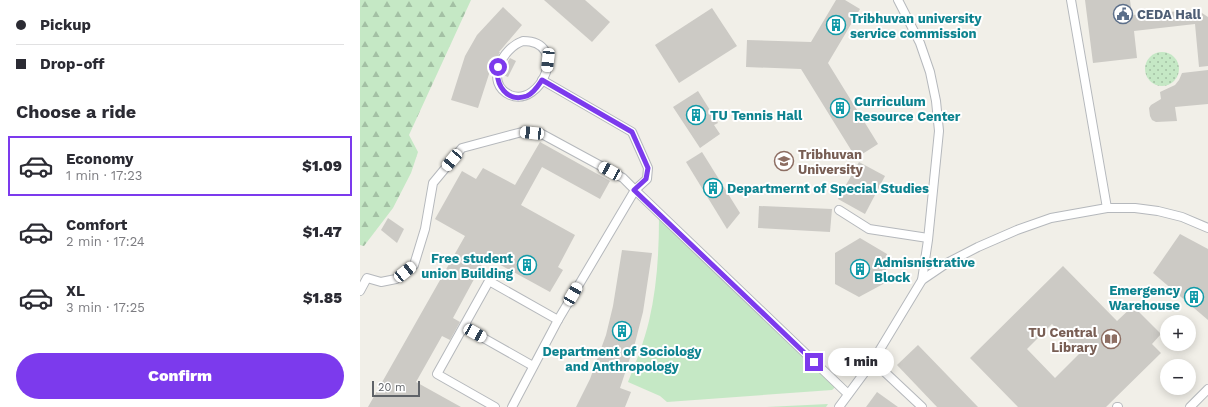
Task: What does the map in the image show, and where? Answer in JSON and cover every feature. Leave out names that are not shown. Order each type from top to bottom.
[{"type":"lane","points":[[839,407],[873,361],[922,280],[928,238],[939,131],[936,101],[930,72],[920,42],[900,7],[898,0]]},
{"type":"lane","points":[[1071,0],[1107,208]]},
{"type":"lane","points":[[530,41],[543,47],[548,60],[547,68],[542,80],[533,92],[520,97],[507,94],[502,89],[498,82],[497,75],[502,59],[515,43],[530,41]]},
{"type":"lane","points":[[512,407],[558,320],[634,190],[646,179],[648,168],[632,132],[542,80]]},
{"type":"lane","points":[[360,292],[367,278],[381,282],[396,279],[414,265],[425,229],[432,183],[462,148],[522,132],[542,134],[623,178],[848,394]]},
{"type":"lane","points":[[922,280],[947,263],[978,247],[1017,230],[1051,218],[1107,208],[1135,208],[1158,211],[1182,217],[1208,228]]},
{"type":"lane","points":[[839,210],[869,229],[928,238]]},
{"type":"lane","points":[[496,407],[437,374],[489,281],[558,320]]},
{"type":"lane","points":[[464,327],[534,366]]},
{"type":"lane","points":[[873,361],[922,407]]},
{"type":"lane","points":[[1190,407],[1208,389]]},
{"type":"green space","points":[[360,0],[471,0],[409,135],[418,152],[411,173],[393,208],[364,246],[360,245]]},
{"type":"green space","points":[[1165,52],[1174,57],[1178,62],[1178,76],[1174,81],[1169,85],[1159,86],[1155,85],[1146,76],[1145,66],[1146,62],[1155,53]]},
{"type":"green space","points":[[659,217],[840,383],[832,390],[667,402],[660,396],[628,382],[647,329],[652,308],[659,243]]},
{"type":"green space","points":[[828,404],[826,407],[766,407]]},
{"type":"building","points":[[544,0],[585,0],[610,22],[592,42]]},
{"type":"building","points":[[836,0],[845,0],[860,9],[828,63],[878,144],[856,158],[801,69],[746,67],[747,40],[811,42]]},
{"type":"building","points":[[1085,0],[1130,0],[1132,15],[1193,10],[1193,7],[1208,17],[1208,66],[1199,67],[1195,24],[1134,31],[1137,58],[1093,63]]},
{"type":"building","points":[[503,7],[522,25],[499,52],[493,69],[491,68],[478,108],[451,100],[465,56],[477,35]]},
{"type":"building","points":[[712,8],[737,46],[679,83],[655,45]]},
{"type":"building","points":[[510,58],[516,61],[508,77],[503,75],[504,68]]},
{"type":"building","points":[[1208,70],[1208,104],[1175,107],[1177,121],[1156,122],[1152,120],[1149,108],[1161,99],[1160,92],[1175,85],[1182,73]]},
{"type":"building","name":"TU Tennis Hall","points":[[698,91],[718,123],[714,125],[720,134],[700,148],[673,107]]},
{"type":"building","points":[[540,142],[610,181],[600,199],[542,167],[521,205],[575,235],[558,267],[563,270],[550,292],[486,257],[453,318],[460,322],[450,340],[442,336],[416,382],[461,407],[368,407],[465,236],[435,219],[462,171],[476,179],[483,168],[515,185]]},
{"type":"building","name":"Departmernt of Special Studies","points":[[702,152],[740,213],[727,229],[686,162]]},
{"type":"building","points":[[859,162],[885,176],[865,214],[838,199]]},
{"type":"building","points":[[759,206],[832,209],[830,232],[758,228]]},
{"type":"building","points":[[388,218],[404,229],[397,243],[381,230]]},
{"type":"building","name":"Emergency Warehouse","points":[[1180,234],[1208,249],[1208,320],[1153,273]]},
{"type":"building","name":"Admisnistrative Block","points":[[860,238],[887,254],[885,283],[859,297],[835,284],[835,253]]},
{"type":"building","name":"Department of Sociology and Anthropology","points":[[622,250],[652,253],[643,312],[635,343],[620,388],[631,392],[625,407],[576,407],[590,379],[606,335],[613,306]]},
{"type":"building","name":"TU Central Library","points":[[1063,266],[1117,321],[1133,306],[1160,333],[1160,335],[1152,344],[1161,353],[1106,407],[1018,407],[970,358]],"holes":[[[1052,324],[1080,353],[1055,378],[1027,349]]]},
{"type":"building","points":[[918,345],[978,407],[937,407],[897,365]]},
{"type":"building","points":[[877,392],[898,407],[866,407]]},
{"type":"place","name":"CEDA Hall","points":[[1123,14]]},
{"type":"place","name":"Tribhuvan university service commission","points":[[836,25]]},
{"type":"place","name":"Curriculum Resource Center","points":[[840,108]]},
{"type":"place","name":"TU Tennis Hall","points":[[696,115]]},
{"type":"place","name":"Tribhuvan University","points":[[784,161]]},
{"type":"place","name":"Departmernt of Special Studies","points":[[713,188]]},
{"type":"place","name":"Free student union Building","points":[[527,265]]},
{"type":"place","name":"Admisnistrative Block","points":[[860,269]]},
{"type":"place","name":"Emergency Warehouse","points":[[1194,297]]},
{"type":"place","name":"Department of Sociology and Anthropology","points":[[622,331]]},
{"type":"place","name":"TU Central Library","points":[[1111,339]]},
{"type":"route","points":[[498,67],[498,82],[507,94],[520,97],[527,95],[533,92],[542,80],[632,132],[648,168],[646,179],[634,190],[814,362]]}]
